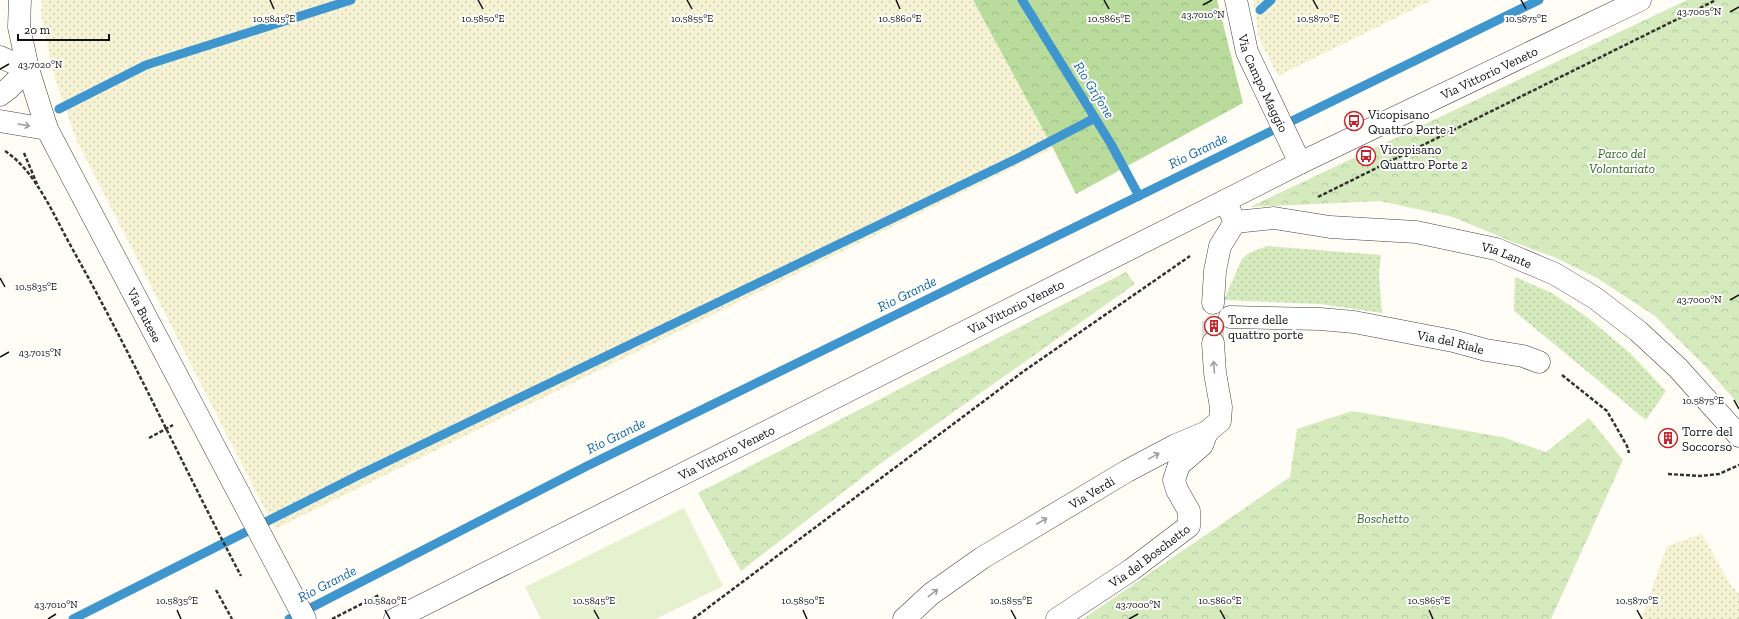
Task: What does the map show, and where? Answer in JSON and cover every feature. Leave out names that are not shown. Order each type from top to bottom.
[{"type":"street","name":"Via Butese","points":[[20,0],[19,27],[28,69],[47,129],[305,619]]},
{"type":"street","name":"Via Campo Maggio","points":[[1236,0],[1247,52],[1300,163]]},
{"type":"street","name":"Via Vittorio Veneto","points":[[395,619],[1300,163],[1640,0]]},
{"type":"street","points":[[0,56],[28,69],[8,89],[0,94]]},
{"type":"street","points":[[0,121],[47,129]]},
{"type":"street","points":[[1213,303],[1215,271],[1220,246],[1235,222],[1225,201]]},
{"type":"street","name":"Via Lante","points":[[1235,222],[1274,218],[1330,227],[1416,232],[1496,249],[1555,274],[1595,298],[1638,331],[1678,368],[1739,436]]},
{"type":"street","name":"Via del Riale","points":[[1230,317],[1320,319],[1354,322],[1453,341],[1486,350],[1523,356],[1539,362]]},
{"type":"street","name":"Via Verdi","points":[[904,619],[931,594],[982,558],[1039,523],[1170,448],[1207,432],[1220,421],[1221,407],[1215,373],[1213,343]]},
{"type":"street","name":"Via del Boschetto","points":[[1057,619],[1131,570],[1190,526],[1189,512],[1177,490],[1174,480],[1179,465],[1202,445],[1207,432]]},
{"type":"path","points":[[1317,197],[1716,0]]},
{"type":"path","points":[[0,147],[11,155],[38,186],[99,297],[241,576]]},
{"type":"path","points":[[694,619],[805,534],[1024,371],[1188,257],[1220,246]]},
{"type":"path","points":[[1539,362],[1559,373],[1607,411],[1627,446],[1629,453]]},
{"type":"path","points":[[1668,474],[1700,476],[1719,474],[1739,465]]},
{"type":"path","points":[[216,590],[232,619]]},
{"type":"shaded area","points":[[42,0],[973,0],[1053,148],[275,529],[77,141],[55,79],[41,15]]},
{"type":"shaded area","points":[[1253,0],[1432,0],[1278,76],[1259,39]]},
{"type":"shaded area","points":[[1702,534],[1730,584],[1739,594],[1739,619],[1641,619],[1667,546]]},
{"type":"green space","points":[[973,0],[1217,0],[1243,103],[1076,194],[1053,148]]},
{"type":"green space","name":"Parco del Volontariato","points":[[1687,0],[1739,0],[1739,405],[1705,366],[1655,316],[1597,278],[1554,257],[1453,217],[1380,201],[1250,207]]},
{"type":"green space","points":[[1267,246],[1381,255],[1379,274],[1382,313],[1320,304],[1224,300],[1242,259],[1249,253]]},
{"type":"green space","points":[[1126,272],[1135,284],[877,466],[741,571],[698,493]]},
{"type":"green space","points":[[1515,277],[1552,293],[1587,317],[1630,353],[1666,391],[1646,420],[1514,311]]},
{"type":"green space","name":"Boschetto","points":[[1352,411],[1502,437],[1546,452],[1589,418],[1623,460],[1551,619],[1083,619],[1290,477],[1297,429]]},
{"type":"green space","points":[[684,508],[723,586],[656,619],[541,619],[525,587]]},
{"type":"waterway","points":[[59,109],[146,65],[351,0]]},
{"type":"waterway","name":"Rio Grifone","points":[[1022,0],[1111,144],[1139,196]]},
{"type":"waterway","points":[[1260,10],[1271,0]]},
{"type":"waterway","name":"Rio Grande","points":[[289,619],[587,466],[1539,0]]},
{"type":"waterway","points":[[73,619],[359,475],[1018,158],[1095,118]]},
{"type":"tunnel","points":[[1213,303],[1213,343]]},
{"type":"place","name":"Vicopisano Quattro Porte 1","points":[[1354,121]]},
{"type":"place","name":"Vicopisano Quattro Porte 2","points":[[1366,156]]},
{"type":"place","name":"Torre delle quattro porte","points":[[1214,326]]},
{"type":"place","name":"Torre del Soccorso","points":[[1668,438]]}]
